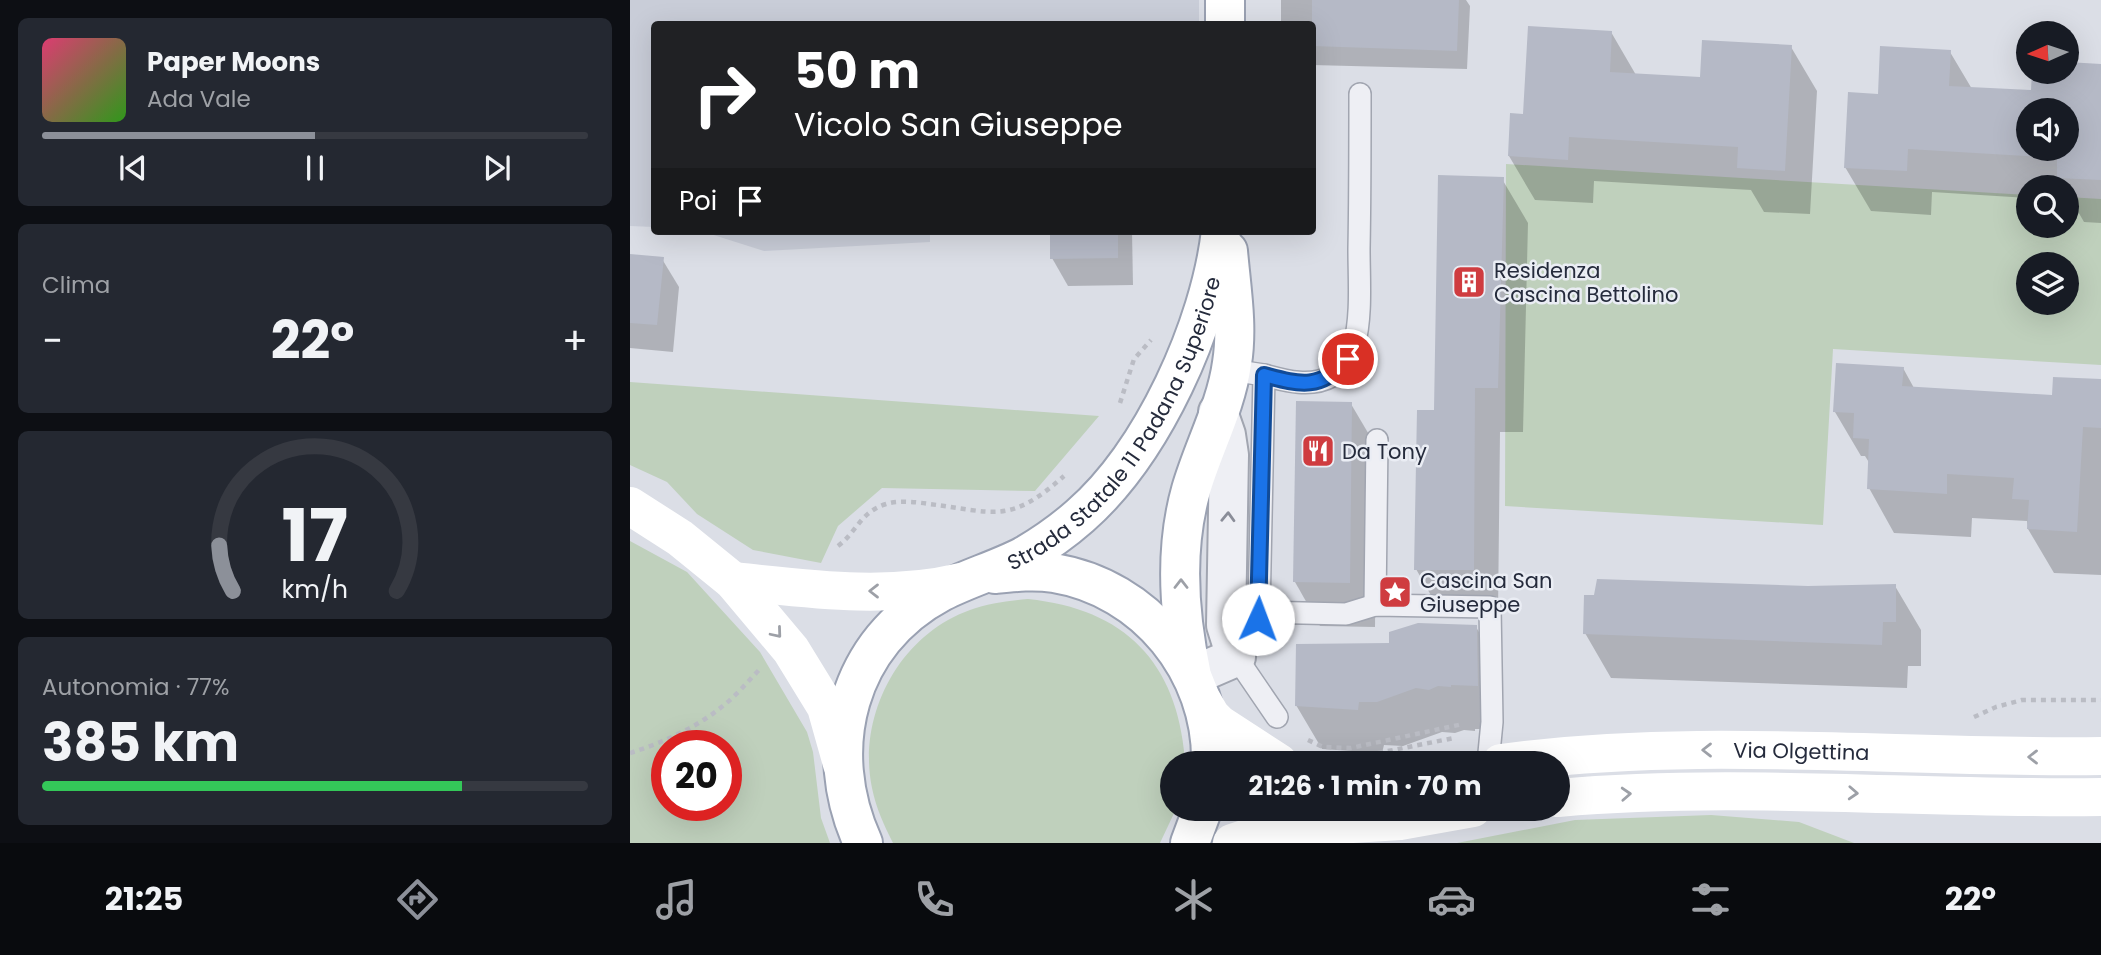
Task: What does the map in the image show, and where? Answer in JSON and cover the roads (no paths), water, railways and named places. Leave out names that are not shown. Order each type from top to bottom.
[{"type":"main road","points":[[1225,0],[1225,21]]},
{"type":"main road","name":"Strada Statale 11 Padana Superiore","points":[[863,843],[852,818],[842,767],[842,741],[847,714],[866,665],[898,623],[942,592],[1023,556],[1080,516],[1132,456],[1159,413],[1183,361],[1209,288],[1220,235]]},
{"type":"main road","name":"Strada Statale 11 Padana Superiore","points":[[1211,751],[1184,635],[1182,548],[1191,491],[1218,412],[1248,372],[1234,327],[1226,235]]},
{"type":"main road","points":[[630,506],[680,538],[733,580],[791,650],[826,707],[842,767]]},
{"type":"main road","name":"Strada Statale 11 Padana Superiore","points":[[966,581],[1025,571],[1054,573],[1083,580],[1111,592],[1158,627],[1177,650],[1198,689]]},
{"type":"main road","points":[[733,580],[821,590],[874,591],[924,590],[966,581]]},
{"type":"main road","points":[[1198,689],[1211,716],[1219,724],[1261,751]]},
{"type":"main road","name":"Via Olgettina","points":[[1570,756],[1698,750],[1817,750],[1978,757],[2101,756]]},
{"type":"main road","name":"Via Olgettina","points":[[1570,798],[1730,790],[1950,797],[2101,797]]},
{"type":"main road","points":[[1189,843],[1198,821]]},
{"type":"main road","points":[[1232,843],[1262,832],[1294,826],[1389,821]]},
{"type":"main road","points":[[1362,843],[1403,821]]},
{"type":"street","points":[[1198,689],[1236,657],[1226,625],[1229,455],[1218,412]]},
{"type":"lane","points":[[1277,717],[1236,657],[1242,654],[1251,642],[1259,612],[1248,372],[1295,382],[1326,378],[1348,359],[1353,348],[1358,320],[1359,288],[1360,94]]},
{"type":"lane","points":[[1375,605],[1377,440]]},
{"type":"lane","points":[[1259,612],[1346,614],[1375,605],[1490,607],[1492,722],[1489,751]]},
{"type":"place","name":"Residenza Cascina Bettolino","points":[[1469,282]]},
{"type":"place","name":"Da Tony","points":[[1318,451]]},
{"type":"place","name":"Cascina San Giuseppe","points":[[1395,592]]}]
